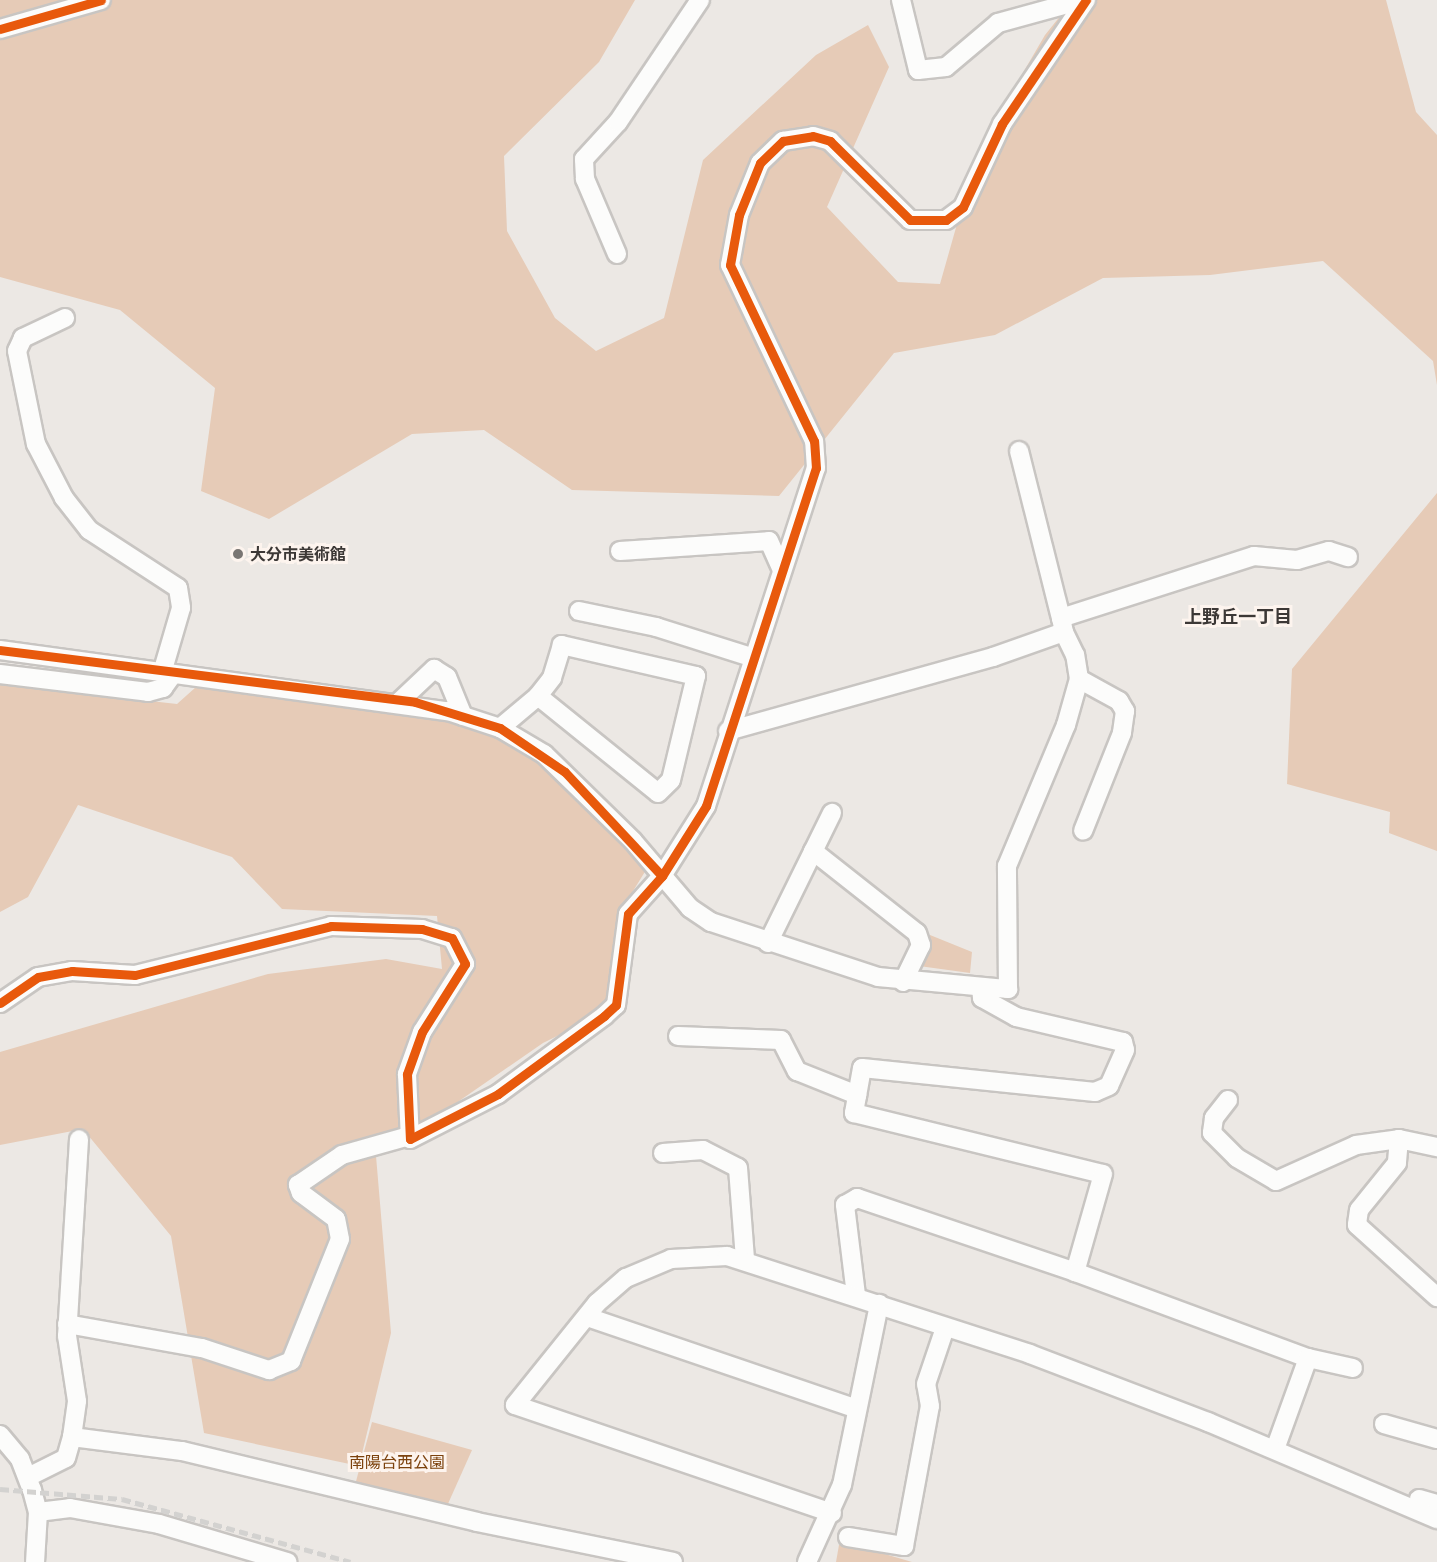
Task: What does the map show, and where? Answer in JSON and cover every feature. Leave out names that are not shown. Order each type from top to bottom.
[{"type":"street","points":[[0,29],[101,0]]},
{"type":"street","points":[[617,254],[585,179],[584,159],[618,123],[700,0]]},
{"type":"street","points":[[902,0],[918,70],[946,67],[998,23],[1084,0]]},
{"type":"street","points":[[67,1324],[202,1348],[269,1370],[291,1361],[340,1239],[336,1219],[301,1193],[298,1185],[342,1155],[409,1137],[423,1136],[498,1094],[616,1005],[628,914],[662,876],[706,806],[816,454],[730,265],[739,215],[760,162],[783,141],[813,136],[830,141],[910,220],[946,220],[963,207],[1007,115],[1084,0]]},
{"type":"street","points":[[0,674],[148,692],[164,688],[180,608],[178,588],[89,530],[64,498],[36,444],[17,351],[23,338],[65,318]]},
{"type":"street","points":[[0,650],[400,701],[463,716],[500,728],[565,772],[700,916],[768,943],[903,982],[1008,989],[1007,866],[1066,724],[1078,679],[1076,655],[1062,625],[1020,451]]},
{"type":"street","points":[[620,551],[769,541],[781,568]]},
{"type":"street","points":[[728,731],[860,697],[1254,556],[1297,560],[1329,551],[1348,557]]},
{"type":"street","points":[[579,611],[656,627],[751,657]]},
{"type":"street","points":[[500,728],[538,696],[552,678],[562,645],[696,676],[671,780],[658,793],[538,696]]},
{"type":"street","points":[[400,701],[434,669],[447,676],[463,716]]},
{"type":"street","points":[[1078,679],[1119,701],[1125,711],[1122,733],[1083,831]]},
{"type":"street","points":[[768,943],[832,813]]},
{"type":"street","points":[[813,851],[917,933],[921,945],[903,982]]},
{"type":"street","points":[[0,1003],[38,977],[72,971],[135,975],[331,926],[422,929],[452,938],[465,964],[423,1032],[407,1074],[409,1137]]},
{"type":"street","points":[[981,988],[982,998],[1016,1017],[1123,1042],[1125,1050],[1109,1086],[1095,1092],[862,1068],[854,1113],[1103,1174],[1075,1272]]},
{"type":"street","points":[[678,1036],[781,1040],[797,1071],[857,1095]]},
{"type":"street","points":[[1228,1100],[1214,1118],[1212,1133],[1237,1158],[1276,1181],[1291,1177],[1319,1157],[1399,1139],[1437,1147]]},
{"type":"street","points":[[28,1477],[66,1458],[72,1437],[77,1401],[67,1324],[79,1139]]},
{"type":"street","points":[[1399,1139],[1397,1163],[1359,1210],[1357,1225],[1437,1297]]},
{"type":"street","points":[[663,1153],[703,1150],[738,1168],[745,1260]]},
{"type":"street","points":[[856,1295],[845,1205],[857,1198],[1075,1272],[1308,1358],[1353,1368]]},
{"type":"street","points":[[832,1513],[515,1405],[608,1292],[650,1265],[692,1256],[745,1260],[856,1295],[945,1328],[1030,1354],[1275,1449],[1437,1519]]},
{"type":"street","points":[[807,1562],[832,1513],[879,1304]]},
{"type":"street","points":[[587,1317],[857,1409]]},
{"type":"street","points":[[848,1537],[904,1546],[930,1406],[926,1384],[945,1328]]},
{"type":"street","points":[[1275,1449],[1308,1358]]},
{"type":"street","points":[[1384,1424],[1437,1439]]},
{"type":"street","points":[[0,1435],[28,1477],[38,1512],[36,1562]]},
{"type":"street","points":[[72,1437],[182,1451],[673,1562]]},
{"type":"street","points":[[1419,1499],[1437,1504]]},
{"type":"street","points":[[38,1512],[70,1508],[159,1524],[286,1562]]},
{"type":"green space","points":[[0,0],[635,0],[599,62],[504,156],[507,231],[555,318],[596,351],[664,318],[703,160],[816,55],[868,25],[889,67],[827,207],[898,282],[940,284],[978,150],[1045,35],[1073,0],[1386,0],[1416,112],[1437,135],[1437,385],[1433,361],[1323,261],[1210,275],[1103,278],[995,335],[894,353],[779,496],[572,490],[484,430],[412,434],[269,519],[201,491],[215,388],[120,310],[0,277]]},
{"type":"green space","points":[[1437,493],[1437,851],[1389,833],[1390,812],[1287,784],[1292,669]]},
{"type":"green space","points":[[0,684],[177,704],[196,687],[414,711],[498,736],[555,773],[646,870],[617,917],[610,991],[600,1015],[543,1043],[420,1128],[375,1144],[391,1333],[359,1466],[204,1433],[171,1236],[83,1129],[0,1145],[0,1052],[268,974],[386,959],[442,969],[437,916],[282,909],[232,857],[78,805],[28,897],[0,912]]},
{"type":"green space","points":[[930,935],[972,952],[970,973],[919,966]]},
{"type":"green space","name":"南陽台西公園","points":[[372,1422],[472,1450],[447,1506],[355,1485]]},
{"type":"green space","points":[[839,1545],[854,1545],[912,1562],[836,1562]]},
{"type":"railway","points":[[0,1489],[122,1499],[350,1562]]},
{"type":"cycle path","points":[[0,29],[101,0]]},
{"type":"cycle path","points":[[0,1003],[38,977],[72,971],[135,975],[331,926],[422,929],[452,938],[465,964],[422,1032],[407,1074],[410,1139],[498,1094],[616,1005],[628,914],[662,876],[706,806],[816,468],[814,441],[730,265],[739,215],[760,163],[783,141],[813,136],[830,141],[910,220],[946,220],[963,207],[1002,124],[1086,0]]},
{"type":"cycle path","points":[[0,650],[415,702],[500,728],[565,772],[662,876]]},
{"type":"place","name":"大分市美術館","points":[[238,554]]},
{"type":"district","name":"上野丘一丁目","points":[[1238,616]]}]
